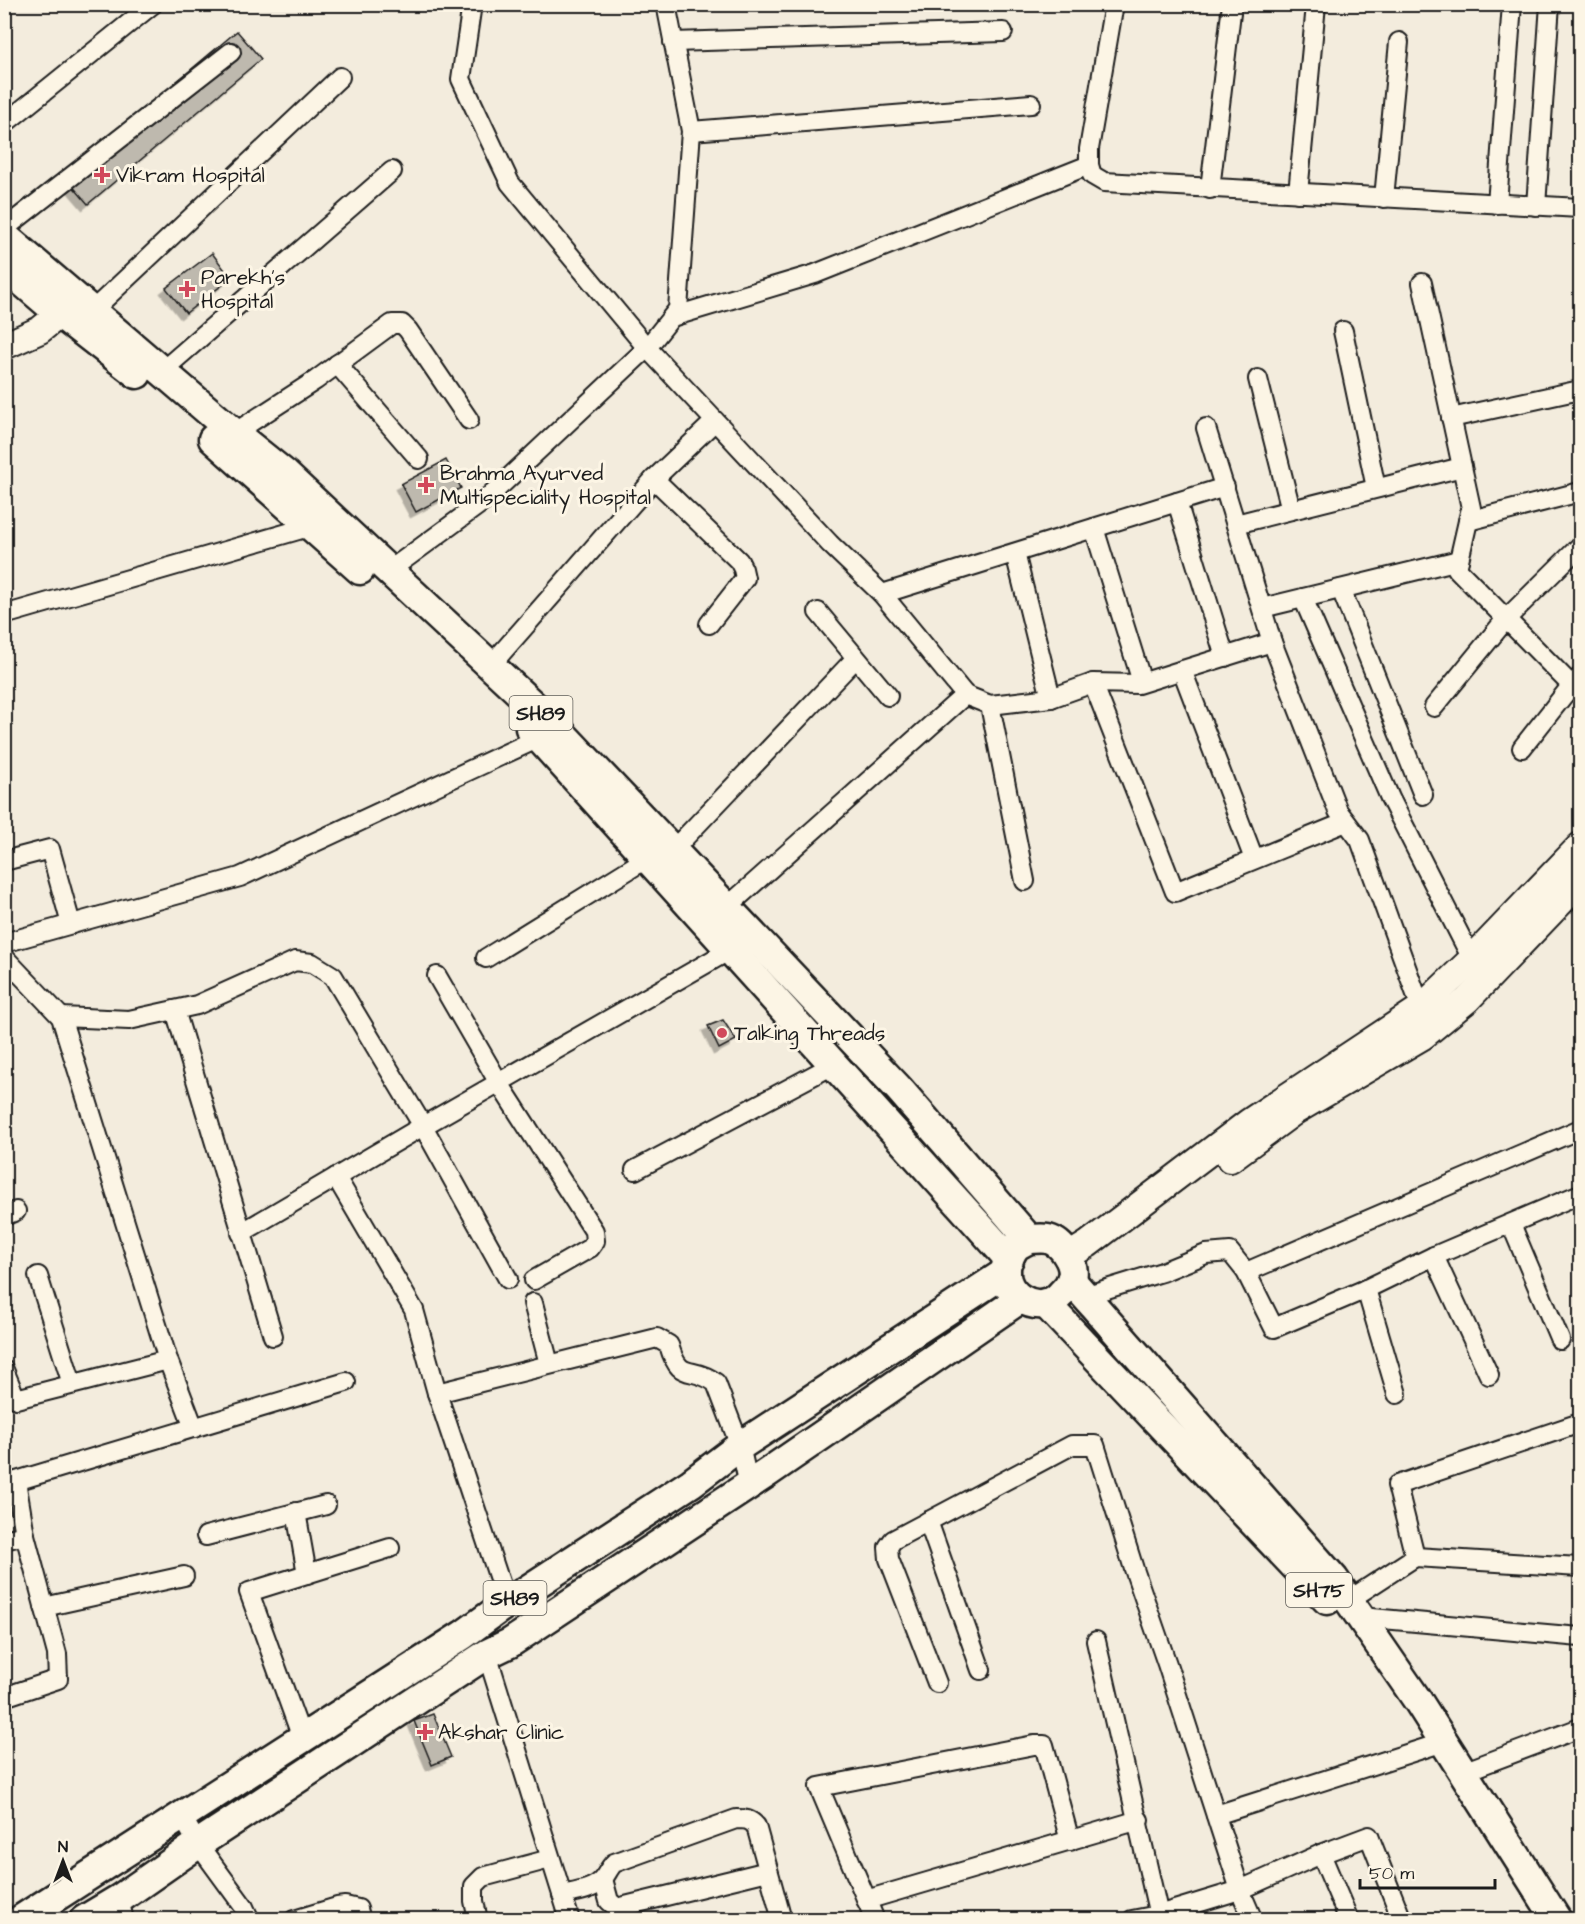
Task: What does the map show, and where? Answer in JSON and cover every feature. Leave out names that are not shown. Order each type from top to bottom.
[{"type":"main road","name":"SH89","points":[[4,236],[285,474],[550,721],[659,855],[730,950],[1007,1265],[740,1446],[690,1483],[507,1603],[463,1635],[20,1920]]},
{"type":"main road","name":"SH89","points":[[4,266],[60,314],[147,381],[312,526],[467,666],[659,855],[726,908],[899,1089],[1029,1239]]},
{"type":"main road","points":[[1029,1239],[1048,1239],[1064,1249],[1074,1277],[1057,1300],[1033,1301],[1008,1285],[1007,1265],[1013,1249],[1029,1239]]},
{"type":"main road","name":"SH75","points":[[1074,1277],[1334,1579],[1355,1608],[1539,1920]]},
{"type":"main road","name":"SH89","points":[[84,1920],[122,1909],[198,1844],[1033,1301]]},
{"type":"main road","name":"SH75","points":[[1033,1301],[1319,1590],[1435,1745],[1463,1772],[1557,1920]]},
{"type":"street","points":[[4,124],[153,4]]},
{"type":"street","points":[[472,4],[461,79],[510,183],[647,348],[830,544],[882,594],[964,696],[990,705],[1051,698],[1093,683],[1138,684],[1272,642]]},
{"type":"street","points":[[390,570],[484,501],[647,348],[678,309],[691,131],[666,4]]},
{"type":"street","points":[[1114,4],[1089,149],[1089,165],[1092,175],[1104,182],[1581,208]]},
{"type":"street","points":[[1210,189],[1232,4]]},
{"type":"street","points":[[1497,204],[1512,4]]},
{"type":"street","points":[[1536,206],[1550,4]]},
{"type":"street","points":[[1298,194],[1316,5]]},
{"type":"street","points":[[673,42],[1003,32]]},
{"type":"street","points":[[1384,198],[1399,42]]},
{"type":"street","points":[[4,229],[231,52]]},
{"type":"street","points":[[92,311],[340,77]]},
{"type":"street","points":[[691,131],[1031,104]]},
{"type":"street","points":[[672,316],[815,274],[1089,165]]},
{"type":"street","points":[[162,371],[392,171]]},
{"type":"street","points":[[1422,284],[1471,508],[1457,569],[1577,686],[1522,748]]},
{"type":"street","points":[[4,346],[40,330],[60,314]]},
{"type":"street","points":[[234,433],[392,324],[402,324],[408,330],[469,420]]},
{"type":"street","points":[[1343,331],[1376,488]]},
{"type":"street","points":[[337,364],[419,459]]},
{"type":"street","points":[[1258,379],[1291,510]]},
{"type":"street","points":[[1452,418],[1581,390]]},
{"type":"street","points":[[491,666],[654,479],[715,421]]},
{"type":"street","points":[[1206,428],[1272,642],[1338,811],[1360,840],[1421,1008]]},
{"type":"street","points":[[1236,524],[1462,467]]},
{"type":"street","points":[[654,479],[739,561],[743,569],[745,578],[710,624]]},
{"type":"street","points":[[882,594],[1225,487]]},
{"type":"street","points":[[1468,521],[1580,497]]},
{"type":"street","points":[[1177,502],[1225,657]]},
{"type":"street","points":[[4,615],[312,526]]},
{"type":"street","points":[[1094,528],[1142,682]]},
{"type":"street","points":[[1434,708],[1506,619],[1581,546]]},
{"type":"street","points":[[1015,553],[1051,698]]},
{"type":"street","points":[[1262,608],[1459,560]]},
{"type":"street","points":[[1341,589],[1423,795]]},
{"type":"street","points":[[1303,598],[1390,798],[1472,959]]},
{"type":"street","points":[[818,612],[888,696]]},
{"type":"street","points":[[486,958],[659,855],[856,658]]},
{"type":"street","points":[[1182,670],[1254,859]]},
{"type":"street","points":[[1093,683],[1175,892],[1346,822]]},
{"type":"street","points":[[726,908],[964,696]]},
{"type":"street","points":[[990,705],[1025,881]]},
{"type":"street","points":[[4,943],[240,877],[539,738]]},
{"type":"street","points":[[1074,1277],[1088,1244],[1249,1122],[1421,1008],[1472,959],[1581,846]]},
{"type":"street","points":[[4,861],[50,849],[71,924]]},
{"type":"street","points":[[1074,1277],[1295,1111],[1439,1025],[1467,1000],[1581,882]]},
{"type":"street","points":[[241,1233],[730,950]]},
{"type":"street","points":[[4,957],[61,1017],[168,1360],[194,1428]]},
{"type":"street","points":[[61,1017],[129,1020],[197,1005],[295,961],[312,963],[333,976],[423,1126],[508,1279]]},
{"type":"street","points":[[437,976],[499,1083],[594,1231],[595,1241],[590,1248],[534,1280]]},
{"type":"street","points":[[175,1010],[273,1336]]},
{"type":"street","points":[[635,1170],[833,1065]]},
{"type":"street","points":[[1246,1272],[1581,1129]]},
{"type":"street","points":[[336,1177],[414,1310],[437,1393],[507,1603]]},
{"type":"street","points":[[1074,1277],[1162,1272],[1206,1254],[1230,1252],[1246,1272],[1274,1328],[1366,1289],[1434,1256],[1581,1194]]},
{"type":"street","points":[[1511,1224],[1560,1340]]},
{"type":"street","points":[[1434,1256],[1489,1375]]},
{"type":"street","points":[[38,1276],[72,1384]]},
{"type":"street","points":[[1366,1289],[1398,1394]]},
{"type":"street","points":[[534,1303],[549,1364]]},
{"type":"street","points":[[437,1393],[657,1338],[669,1345],[677,1366],[684,1372],[708,1377],[716,1383],[740,1446],[749,1485]]},
{"type":"street","points":[[4,1370],[16,1399],[168,1360]]},
{"type":"street","points":[[4,1697],[58,1679],[57,1654],[25,1535],[16,1481],[346,1382]]},
{"type":"street","points":[[1415,1557],[1397,1485],[1581,1423]]},
{"type":"street","points":[[938,1683],[889,1559],[888,1547],[893,1540],[1072,1445],[1095,1445],[1240,1890],[1253,1920]]},
{"type":"street","points":[[206,1536],[326,1505]]},
{"type":"street","points":[[296,1512],[307,1574]]},
{"type":"street","points":[[928,1521],[981,1670]]},
{"type":"street","points":[[4,1540],[25,1535]]},
{"type":"street","points":[[302,1738],[249,1592],[390,1548]]},
{"type":"street","points":[[1355,1608],[1415,1557],[1581,1567]]},
{"type":"street","points":[[44,1607],[184,1576]]},
{"type":"street","points":[[1355,1608],[1581,1637]]},
{"type":"street","points":[[1096,1641],[1159,1917]]},
{"type":"street","points":[[487,1654],[570,1920]]},
{"type":"street","points":[[1463,1772],[1581,1728]]},
{"type":"street","points":[[875,1920],[819,1787],[1034,1745],[1044,1745],[1070,1840]]},
{"type":"street","points":[[1216,1815],[1435,1745]]},
{"type":"street","points":[[181,1815],[198,1844],[244,1907],[250,1920]]},
{"type":"street","points":[[562,1895],[594,1886],[603,1879],[614,1863],[736,1819],[751,1820],[756,1826],[782,1920]]},
{"type":"street","points":[[866,1900],[1138,1820]]},
{"type":"street","points":[[1132,1920],[1159,1917],[1240,1890],[1369,1836],[1402,1920]]},
{"type":"street","points":[[1322,1854],[1349,1920]]},
{"type":"street","points":[[478,1920],[474,1886],[483,1877],[550,1858]]},
{"type":"street","points":[[603,1879],[609,1900],[617,1908],[768,1871]]},
{"type":"street","points":[[294,1920],[345,1906],[358,1909],[361,1920]]},
{"type":"building","points":[[237,31],[261,59],[88,204],[64,176]]},
{"type":"building","points":[[212,253],[231,278],[186,313],[166,288]]},
{"type":"building","points":[[446,460],[461,488],[416,512],[401,484]]},
{"type":"building","name":"Talking Threads","points":[[723,1020],[736,1040],[719,1049],[708,1026]]},
{"type":"building","points":[[433,1714],[451,1757],[432,1765],[414,1721]]},
{"type":"place","name":"Vikram Hospital","points":[[102,175]]},
{"type":"place","name":"Parekh's Hospital","points":[[187,289]]},
{"type":"place","name":"Brahma Ayurved Multispeciality Hospital","points":[[426,485]]},
{"type":"place","name":"Talking Threads","points":[[722,1033]]},
{"type":"place","name":"Akshar Clinic","points":[[425,1732]]}]
